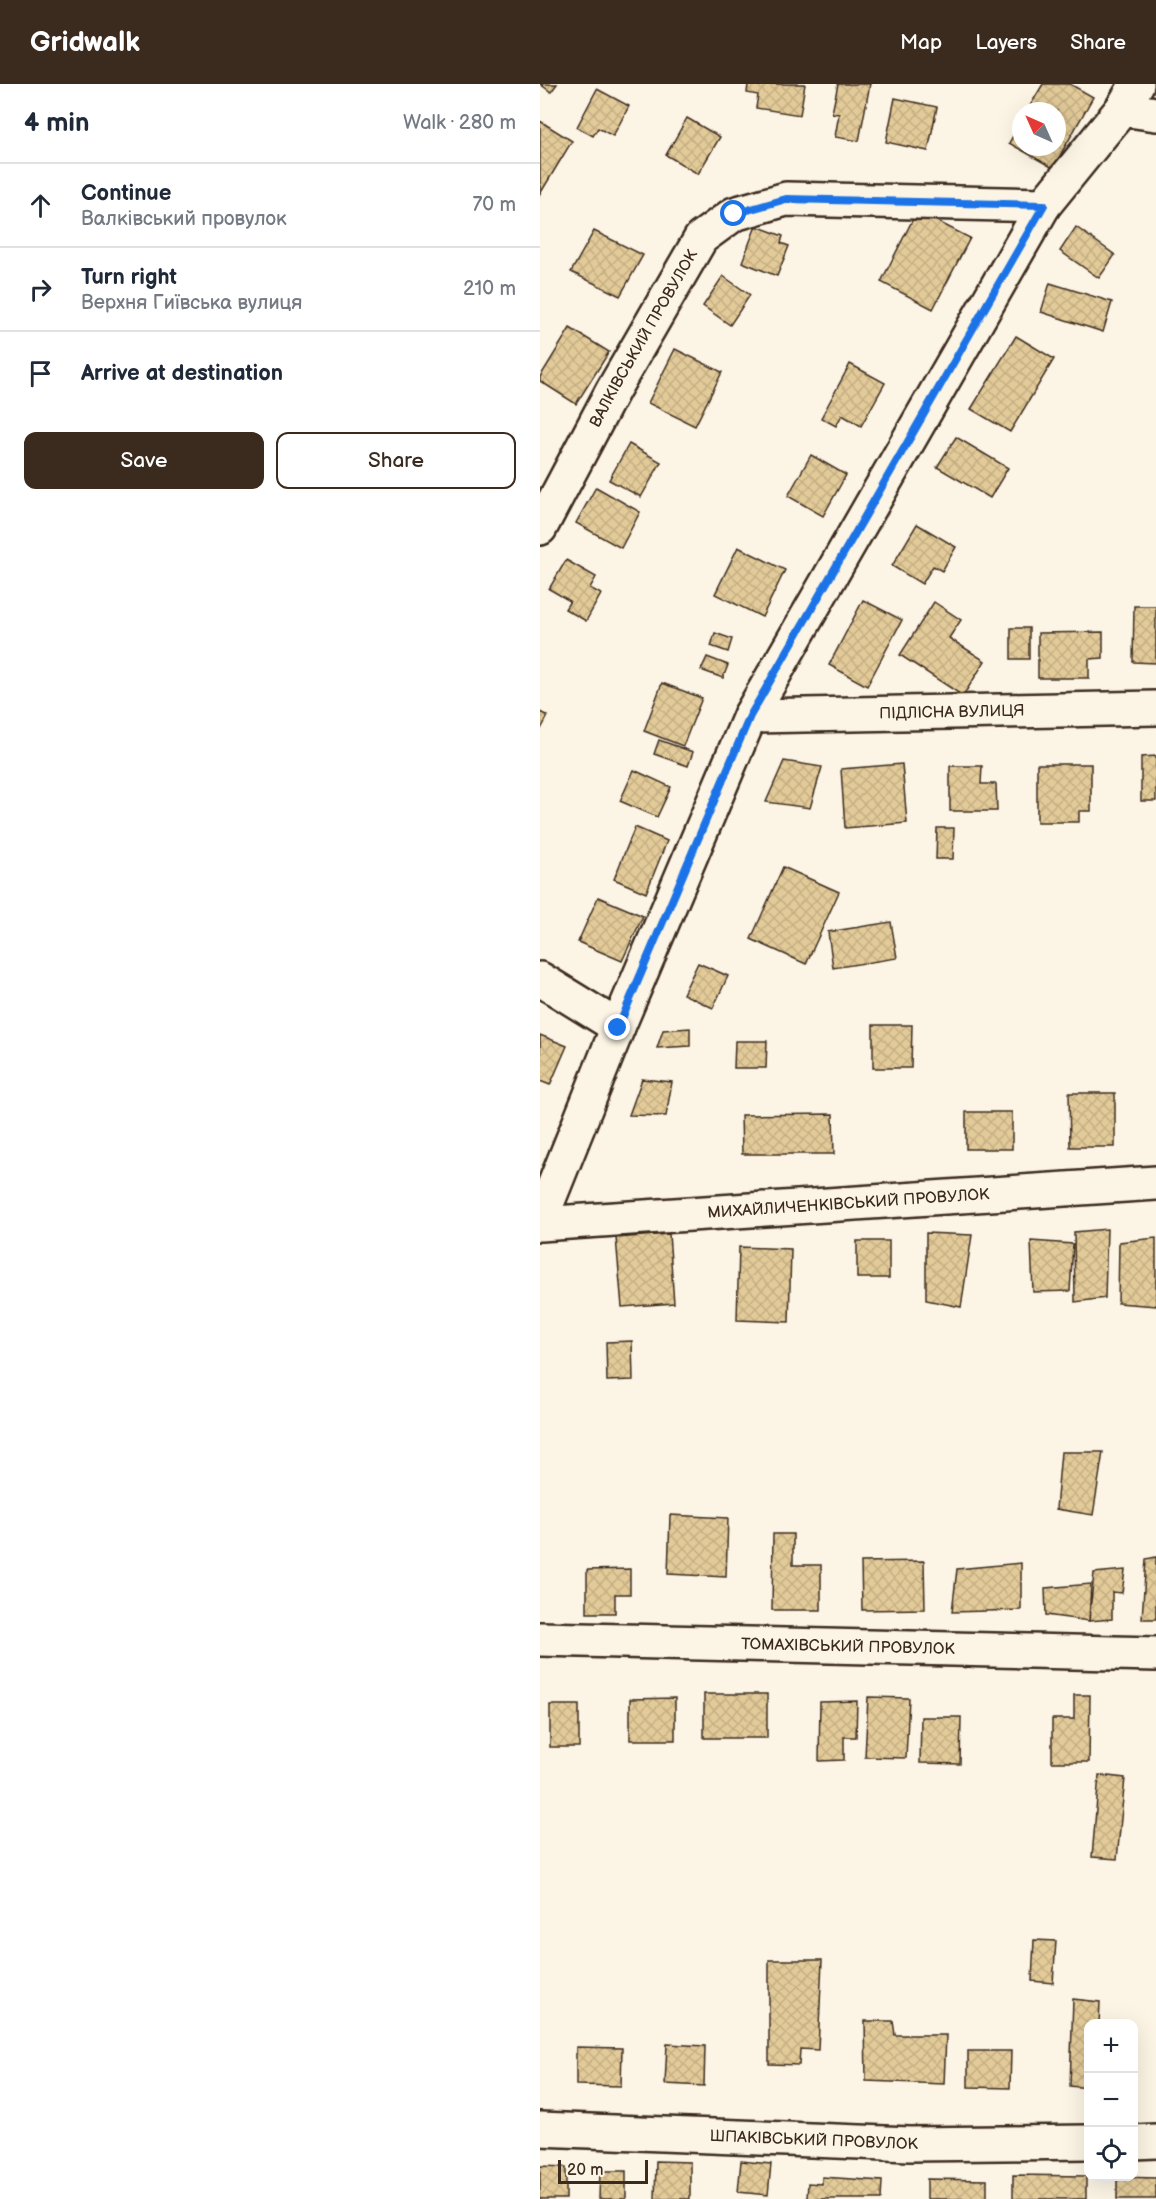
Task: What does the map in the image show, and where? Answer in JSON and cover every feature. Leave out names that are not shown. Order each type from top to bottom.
[{"type":"street","points":[[540,1223],[618,1028],[750,716],[1044,205],[1129,96],[1156,114]]},
{"type":"street","name":"ВАЛКІВСЬКИЙ ПРОВУЛОК","points":[[540,528],[613,390],[701,238],[734,214],[786,199],[1044,205]]},
{"type":"street","name":"ПІДЛІСНА ВУЛИЦЯ","points":[[750,716],[1156,708]]},
{"type":"street","points":[[540,979],[618,1028]]},
{"type":"street","name":"МИХАЙЛИЧЕНКІВСЬКИЙ ПРОВУЛОК","points":[[540,1223],[1156,1183]]},
{"type":"street","name":"ТОМАХІВСЬКИЙ ПРОВУЛОК","points":[[540,1639],[1156,1654]]},
{"type":"street","name":"ШПАКІВСЬКИЙ ПРОВУЛОК","points":[[540,2129],[909,2144],[1084,2142]]},
{"type":"street","points":[[1138,2142],[1156,2141]]},
{"type":"building","points":[[540,84],[557,84],[551,92]]},
{"type":"building","points":[[748,84],[805,84],[800,115],[756,108],[758,95],[747,93]]},
{"type":"building","points":[[838,84],[870,84],[859,141],[835,137],[839,114],[832,113]]},
{"type":"building","points":[[1043,84],[1070,84],[1093,97],[1066,145],[1066,102],[1032,102]]},
{"type":"building","points":[[597,89],[629,106],[613,136],[598,128],[593,136],[577,127]]},
{"type":"building","points":[[895,98],[937,107],[928,151],[886,142]]},
{"type":"building","points":[[687,118],[720,137],[698,174],[666,155]]},
{"type":"building","points":[[540,121],[572,141],[540,194]]},
{"type":"building","points":[[1032,156],[1060,156],[1053,168]]},
{"type":"building","points":[[917,211],[970,238],[933,309],[881,282]]},
{"type":"building","points":[[756,226],[783,236],[781,243],[789,246],[777,276],[742,262]]},
{"type":"building","points":[[1076,227],[1115,255],[1099,278],[1060,251]]},
{"type":"building","points":[[594,231],[643,255],[620,296],[571,272]]},
{"type":"building","points":[[723,276],[750,295],[730,325],[703,306]]},
{"type":"building","points":[[1050,283],[1112,302],[1103,332],[1041,312]]},
{"type":"building","points":[[570,328],[609,352],[576,404],[540,381],[540,377]]},
{"type":"building","points":[[1016,336],[1054,359],[1010,432],[971,409]]},
{"type":"building","points":[[675,349],[722,372],[695,426],[648,403]]},
{"type":"building","points":[[850,364],[885,383],[861,426],[842,415],[836,426],[821,418]]},
{"type":"building","points":[[956,437],[1008,468],[990,498],[937,467]]},
{"type":"building","points":[[629,444],[661,462],[641,497],[609,480]]},
{"type":"building","points":[[811,455],[846,475],[823,516],[788,496]]},
{"type":"building","points":[[596,487],[640,512],[621,548],[576,523]]},
{"type":"building","points":[[917,524],[956,547],[942,571],[933,566],[922,584],[892,566]]},
{"type":"building","points":[[738,547],[785,570],[762,617],[715,594]]},
{"type":"building","points":[[566,560],[596,577],[590,588],[601,594],[586,621],[565,609],[570,601],[549,589]]},
{"type":"building","points":[[863,600],[902,620],[867,686],[829,665]]},
{"type":"building","points":[[934,602],[961,620],[949,638],[985,661],[963,696],[900,655]]},
{"type":"building","points":[[1134,606],[1156,606],[1156,663],[1133,662]]},
{"type":"building","points":[[1011,628],[1029,628],[1029,659],[1011,659]]},
{"type":"building","points":[[1103,632],[1103,658],[1089,659],[1089,678],[1038,678],[1038,633]]},
{"type":"building","points":[[715,633],[732,639],[728,652],[711,646]]},
{"type":"building","points":[[707,657],[728,665],[723,678],[701,670]]},
{"type":"building","points":[[662,683],[702,698],[683,746],[644,731]]},
{"type":"building","points":[[540,712],[548,716],[540,731]]},
{"type":"building","points":[[659,740],[693,752],[688,766],[654,754]]},
{"type":"building","points":[[1156,756],[1156,801],[1141,801],[1141,757]]},
{"type":"building","points":[[784,761],[822,767],[810,808],[766,802]]},
{"type":"building","points":[[902,764],[907,823],[845,828],[841,769]]},
{"type":"building","points":[[1037,764],[1091,764],[1091,811],[1079,811],[1079,822],[1037,822]]},
{"type":"building","points":[[950,766],[982,766],[981,784],[996,784],[997,811],[950,811]]},
{"type":"building","points":[[634,770],[671,787],[657,817],[620,801]]},
{"type":"building","points":[[635,827],[667,841],[646,893],[614,879]]},
{"type":"building","points":[[937,828],[954,828],[953,859],[936,859]]},
{"type":"building","points":[[783,867],[839,892],[806,964],[751,939]]},
{"type":"building","points":[[598,897],[643,916],[622,961],[578,942]]},
{"type":"building","points":[[891,922],[897,958],[833,968],[828,932]]},
{"type":"building","points":[[698,963],[728,976],[713,1008],[683,994]]},
{"type":"building","points":[[873,1025],[912,1025],[911,1068],[873,1068]]},
{"type":"building","points":[[690,1028],[690,1046],[657,1048],[663,1030]]},
{"type":"building","points":[[540,1035],[567,1046],[550,1085],[540,1081]]},
{"type":"building","points":[[735,1041],[767,1041],[766,1068],[734,1068]]},
{"type":"building","points":[[642,1079],[672,1082],[666,1116],[629,1115]]},
{"type":"building","points":[[1069,1093],[1115,1093],[1115,1147],[1070,1147]]},
{"type":"building","points":[[966,1112],[1012,1112],[1012,1149],[966,1149]]},
{"type":"building","points":[[833,1114],[834,1154],[742,1154],[741,1115]]},
{"type":"building","points":[[1107,1229],[1105,1298],[1075,1302],[1074,1232]]},
{"type":"building","points":[[926,1233],[972,1235],[961,1307],[926,1300]]},
{"type":"building","points":[[669,1234],[674,1303],[622,1307],[616,1238]]},
{"type":"building","points":[[1156,1238],[1156,1306],[1118,1303],[1119,1242]]},
{"type":"building","points":[[857,1241],[889,1241],[889,1278],[857,1278]]},
{"type":"building","points":[[1031,1241],[1073,1244],[1070,1291],[1033,1292]]},
{"type":"building","points":[[739,1247],[791,1249],[789,1322],[737,1320]]},
{"type":"building","points":[[632,1341],[633,1380],[607,1381],[606,1342]]},
{"type":"building","points":[[1061,1452],[1103,1452],[1093,1515],[1056,1509]]},
{"type":"building","points":[[670,1515],[728,1518],[726,1577],[668,1574]]},
{"type":"building","points":[[773,1534],[793,1534],[793,1565],[821,1565],[821,1610],[772,1610]]},
{"type":"building","points":[[1156,1557],[1156,1619],[1142,1619],[1146,1559]]},
{"type":"building","points":[[924,1561],[925,1609],[862,1610],[861,1562]]},
{"type":"building","points":[[1021,1563],[1021,1610],[952,1612],[957,1569]]},
{"type":"building","points":[[630,1569],[630,1594],[615,1594],[615,1613],[587,1613],[587,1570]]},
{"type":"building","points":[[1125,1570],[1122,1593],[1112,1592],[1112,1619],[1089,1621],[1094,1573]]},
{"type":"building","points":[[1091,1584],[1089,1621],[1046,1615],[1045,1588]]},
{"type":"building","points":[[704,1694],[767,1694],[767,1738],[704,1738]]},
{"type":"building","points":[[1074,1695],[1090,1695],[1089,1762],[1052,1762],[1052,1719],[1074,1719]]},
{"type":"building","points":[[868,1697],[909,1698],[906,1758],[865,1757]]},
{"type":"building","points":[[675,1698],[675,1740],[630,1740],[630,1699]]},
{"type":"building","points":[[857,1701],[856,1737],[844,1737],[844,1760],[819,1761],[820,1702]]},
{"type":"building","points":[[550,1705],[579,1705],[579,1747],[550,1747]]},
{"type":"building","points":[[921,1717],[961,1717],[960,1764],[920,1763]]},
{"type":"building","points":[[1099,1775],[1125,1778],[1117,1859],[1092,1857]]},
{"type":"building","points":[[1034,1940],[1056,1941],[1053,1983],[1032,1981]]},
{"type":"building","points":[[769,1960],[822,1960],[818,2050],[800,2049],[799,2065],[769,2064]]},
{"type":"building","points":[[1073,1999],[1100,2002],[1099,2019],[1084,2019],[1084,2088],[1070,2086]]},
{"type":"building","points":[[865,2021],[893,2021],[895,2035],[946,2035],[944,2084],[866,2081]]},
{"type":"building","points":[[667,2044],[705,2046],[704,2086],[665,2084]]},
{"type":"building","points":[[576,2047],[622,2048],[621,2086],[576,2085]]},
{"type":"building","points":[[968,2051],[1011,2051],[1010,2088],[968,2087]]},
{"type":"building","points":[[656,2161],[690,2162],[690,2199],[655,2199]]},
{"type":"building","points":[[741,2161],[771,2164],[768,2195],[738,2192]]},
{"type":"building","points":[[540,2166],[566,2167],[566,2199],[540,2199]]},
{"type":"building","points":[[600,2171],[626,2171],[626,2199],[599,2199]]},
{"type":"building","points":[[1013,2175],[1084,2176],[1084,2181],[1086,2181],[1086,2199],[1013,2199]]},
{"type":"building","points":[[822,2177],[882,2181],[881,2199],[807,2199],[808,2183],[822,2184]]},
{"type":"building","points":[[1138,2178],[1156,2178],[1156,2199],[1117,2199],[1117,2181],[1138,2181]]},
{"type":"building","points":[[927,2179],[987,2180],[987,2199],[927,2199]]},
{"type":"route","points":[[618,1028],[750,716],[1044,205],[786,199],[734,214]]}]
